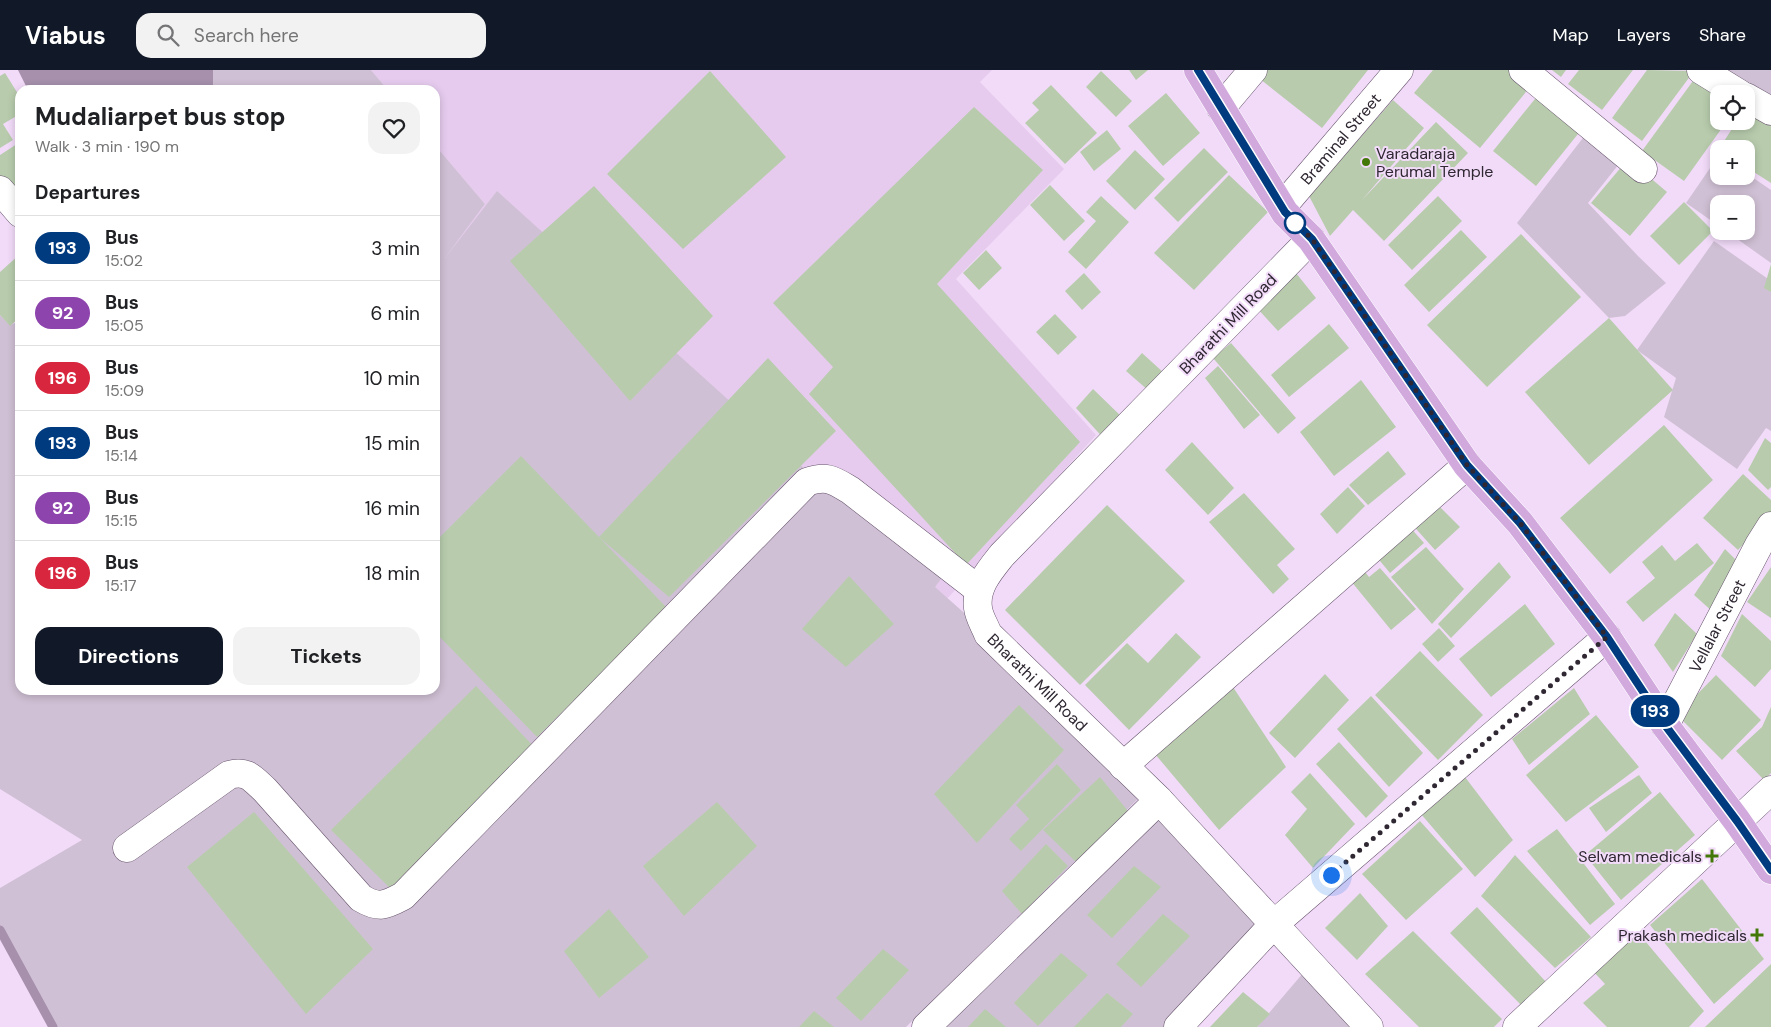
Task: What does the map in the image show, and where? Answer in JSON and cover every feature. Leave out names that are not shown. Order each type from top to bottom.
[{"type":"main road","points":[[1198,70],[1282,207],[1312,239],[1467,465],[1520,523],[1607,637],[1665,725],[1771,870]]},
{"type":"street","points":[[1221,108],[1253,70]]},
{"type":"street","name":"Braminal Street","points":[[1282,207],[1399,70]]},
{"type":"street","points":[[1522,70],[1643,169]]},
{"type":"street","points":[[1701,70],[1725,85]]},
{"type":"street","points":[[1755,102],[1771,111]]},
{"type":"street","points":[[0,190],[15,206]]},
{"type":"street","name":"Bharathi Mill Road","points":[[1312,239],[1002,555],[986,576],[979,590],[978,608],[988,634],[1159,800],[1369,1027]]},
{"type":"street","points":[[1123,766],[1467,465]]},
{"type":"street","points":[[127,848],[229,775],[239,772],[250,775],[265,790],[361,898],[371,904],[381,906],[403,896],[807,482],[816,479],[834,480],[850,490],[979,590]]},
{"type":"street","name":"Vellalar Street","points":[[1665,725],[1759,545],[1771,526]]},
{"type":"street","points":[[1178,1027],[1273,925],[1607,637]]},
{"type":"street","points":[[1517,1027],[1771,790]]},
{"type":"street","points":[[926,1027],[1159,800]]},
{"type":"shaded area","points":[[18,70],[213,70],[213,85],[26,85]]},
{"type":"shaded area","points":[[213,70],[371,70],[384,85],[213,85]]},
{"type":"shaded area","points":[[371,70],[992,70],[980,82],[1064,169],[956,279],[1096,435],[907,643],[919,916],[440,692],[440,265],[485,204],[440,151],[440,85],[384,85]]},
{"type":"shaded area","points":[[1722,70],[1771,70],[1771,111],[1755,98],[1755,85],[1740,85]]},
{"type":"shaded area","points":[[1586,134],[1619,164],[1588,203],[1666,283],[1625,316],[1609,318],[1517,223]]},
{"type":"shaded area","points":[[440,151],[485,204],[445,258],[497,191],[816,479],[950,567],[935,587],[988,634],[1138,799],[906,1027],[53,1027],[0,930],[0,888],[82,840],[0,789],[0,315],[10,325],[15,323],[15,695],[440,695]]},
{"type":"shaded area","points":[[1710,168],[1710,185],[1755,185],[1755,179],[1771,190],[1771,263],[1739,240],[1755,240],[1755,195],[1710,195],[1710,220],[1686,203]]},
{"type":"shaded area","points":[[1714,241],[1771,281],[1771,431],[1766,428],[1737,469],[1664,417],[1676,378],[1637,350]]},
{"type":"shaded area","points":[[1159,800],[1268,919],[1165,1027],[937,1027]]},
{"type":"shaded area","points":[[1304,972],[1353,1027],[1257,1027]]},
{"type":"building","points":[[1129,70],[1148,70],[1136,80]]},
{"type":"building","points":[[1268,70],[1368,70],[1322,128],[1260,79]]},
{"type":"building","points":[[1433,70],[1510,70],[1530,87],[1480,148],[1414,93]]},
{"type":"building","points":[[1552,70],[1566,70],[1561,77]]},
{"type":"building","points":[[1579,70],[1633,70],[1602,110],[1568,84]]},
{"type":"building","points":[[1647,70],[1694,71],[1642,141],[1612,118]]},
{"type":"building","points":[[710,71],[786,157],[683,249],[607,174]]},
{"type":"building","points":[[1101,71],[1132,101],[1116,117],[1086,87]]},
{"type":"building","points":[[5,73],[15,89],[15,117],[3,124],[13,140],[0,148],[0,76]]},
{"type":"building","points":[[1698,74],[1710,85],[1710,130],[1721,130],[1713,140],[1710,140],[1710,145],[1684,181],[1642,151]]},
{"type":"building","points":[[1051,85],[1097,133],[1065,164],[1025,123],[1039,110],[1032,103]]},
{"type":"building","points":[[1166,93],[1200,133],[1163,166],[1128,126]]},
{"type":"building","points":[[1539,94],[1582,129],[1536,186],[1493,151]]},
{"type":"building","points":[[1393,100],[1424,128],[1362,200],[1436,122],[1468,153],[1384,241],[1353,210],[1330,236],[1309,196]]},
{"type":"building","points":[[974,107],[1043,170],[937,284],[1080,442],[966,565],[809,394],[833,367],[773,303]]},
{"type":"building","points":[[1755,112],[1771,121],[1771,183],[1755,173],[1755,140],[1725,140],[1731,130],[1755,130]]},
{"type":"building","points":[[1107,130],[1121,149],[1094,171],[1080,152]]},
{"type":"building","points":[[15,145],[15,190],[0,180],[0,155]]},
{"type":"building","points":[[1204,148],[1228,172],[1178,222],[1154,198]]},
{"type":"building","points":[[1135,150],[1165,179],[1135,210],[1106,181]]},
{"type":"building","points":[[1628,159],[1667,192],[1630,236],[1591,203]]},
{"type":"building","points":[[1229,175],[1268,212],[1194,290],[1154,253]]},
{"type":"building","points":[[1050,185],[1085,221],[1064,241],[1030,205]]},
{"type":"building","points":[[594,186],[713,316],[630,401],[510,261]]},
{"type":"building","points":[[1101,196],[1129,222],[1086,269],[1068,252],[1096,221],[1086,212]]},
{"type":"building","points":[[1438,196],[1462,221],[1412,270],[1388,245]]},
{"type":"building","points":[[1684,202],[1710,228],[1710,234],[1679,265],[1650,236]]},
{"type":"building","points":[[1461,230],[1487,257],[1429,312],[1404,285]]},
{"type":"building","points":[[1521,234],[1581,297],[1487,387],[1427,325]]},
{"type":"building","points":[[986,250],[1002,268],[979,290],[963,273]]},
{"type":"building","points":[[15,258],[15,322],[10,326],[0,315],[0,272]]},
{"type":"building","points":[[1771,264],[1771,292],[1764,288]]},
{"type":"building","points":[[1084,273],[1101,292],[1082,310],[1065,291]]},
{"type":"building","points":[[1296,273],[1316,298],[1278,331],[1257,308]]},
{"type":"building","points":[[1055,314],[1077,337],[1058,355],[1036,332]]},
{"type":"building","points":[[1609,318],[1673,390],[1589,465],[1525,392]]},
{"type":"building","points":[[1329,324],[1349,348],[1289,397],[1271,375]]},
{"type":"building","points":[[1231,343],[1296,418],[1278,434],[1213,358]]},
{"type":"building","points":[[1142,353],[1164,373],[1149,391],[1126,371]]},
{"type":"building","points":[[768,358],[836,431],[669,597],[600,538],[667,608],[537,737],[440,637],[440,537],[521,456],[599,537]]},
{"type":"building","points":[[1218,366],[1260,415],[1244,429],[1205,378]]},
{"type":"building","points":[[1361,380],[1396,427],[1334,476],[1300,432]]},
{"type":"building","points":[[1093,389],[1123,418],[1106,441],[1076,408]]},
{"type":"building","points":[[1664,425],[1713,480],[1610,574],[1560,518]]},
{"type":"building","points":[[1765,438],[1771,443],[1771,487],[1768,490],[1748,470]]},
{"type":"building","points":[[1192,442],[1234,488],[1208,515],[1165,470]]},
{"type":"building","points":[[1388,451],[1406,474],[1368,505],[1349,485]]},
{"type":"building","points":[[1743,474],[1771,500],[1771,515],[1738,550],[1703,518]]},
{"type":"building","points":[[1348,487],[1365,506],[1337,534],[1320,514]]},
{"type":"building","points":[[1244,493],[1295,549],[1277,565],[1289,579],[1273,594],[1209,522]]},
{"type":"building","points":[[1433,500],[1460,527],[1435,550],[1409,521]]},
{"type":"building","points":[[1107,505],[1185,581],[1080,685],[1005,610]]},
{"type":"building","points":[[1408,525],[1424,543],[1390,573],[1375,555]]},
{"type":"building","points":[[1697,543],[1714,563],[1643,622],[1626,602],[1655,578],[1642,562],[1662,545],[1675,561]]},
{"type":"building","points":[[1426,547],[1464,589],[1432,624],[1391,577]]},
{"type":"building","points":[[1725,549],[1741,565],[1713,612],[1694,595]]},
{"type":"building","points":[[1499,562],[1511,577],[1451,638],[1438,624]]},
{"type":"building","points":[[1358,563],[1369,577],[1380,568],[1416,609],[1391,630],[1346,575]]},
{"type":"building","points":[[1771,567],[1771,618],[1747,602]]},
{"type":"building","points":[[849,576],[894,624],[846,667],[802,629]]},
{"type":"building","points":[[1525,604],[1555,644],[1491,697],[1459,659]]},
{"type":"building","points":[[1675,613],[1697,634],[1673,672],[1654,645]]},
{"type":"building","points":[[1742,614],[1771,641],[1771,669],[1755,687],[1721,656]]},
{"type":"building","points":[[1439,628],[1455,646],[1438,662],[1422,644]]},
{"type":"building","points":[[1176,633],[1201,657],[1129,730],[1085,685],[1127,643],[1148,663]]},
{"type":"building","points":[[1420,651],[1483,715],[1438,760],[1375,695]]},
{"type":"building","points":[[1325,674],[1349,700],[1295,758],[1269,733]]},
{"type":"building","points":[[1716,675],[1761,720],[1722,760],[1677,715]]},
{"type":"building","points":[[1229,681],[1286,767],[1219,830],[1155,754]]},
{"type":"building","points":[[476,686],[537,750],[394,892],[331,830]]},
{"type":"building","points":[[1574,688],[1590,714],[1529,765],[1512,739]]},
{"type":"building","points":[[1371,696],[1423,753],[1389,787],[1337,729]]},
{"type":"building","points":[[1019,705],[1064,750],[977,843],[934,794]]},
{"type":"building","points":[[1771,707],[1771,773],[1764,780],[1736,751],[1762,727]]},
{"type":"building","points":[[1596,715],[1639,767],[1566,822],[1526,775]]},
{"type":"building","points":[[1339,742],[1388,796],[1366,818],[1316,764]]},
{"type":"building","points":[[1057,764],[1081,790],[1021,851],[1009,839],[1029,819],[1016,805]]},
{"type":"building","points":[[1310,773],[1355,824],[1313,868],[1285,835],[1307,809],[1291,792]]},
{"type":"building","points":[[1639,775],[1652,793],[1606,832],[1589,808]]},
{"type":"building","points":[[1100,777],[1128,811],[1076,862],[1043,830]]},
{"type":"building","points":[[1465,777],[1513,840],[1475,877],[1421,814]]},
{"type":"building","points":[[1660,792],[1695,835],[1621,900],[1585,855]]},
{"type":"building","points":[[717,802],[757,846],[684,916],[643,866]]},
{"type":"building","points":[[254,812],[373,949],[306,1014],[187,867]]},
{"type":"building","points":[[1420,821],[1463,869],[1406,920],[1362,874]]},
{"type":"building","points":[[1557,829],[1615,904],[1590,925],[1527,851]]},
{"type":"building","points":[[1046,844],[1068,866],[1022,914],[1002,891]]},
{"type":"building","points":[[1515,855],[1591,937],[1555,968],[1481,896]]},
{"type":"building","points":[[1134,866],[1161,887],[1112,938],[1087,915]]},
{"type":"building","points":[[1702,879],[1764,959],[1714,1004],[1650,925]]},
{"type":"building","points":[[1360,893],[1388,926],[1357,960],[1325,928]]},
{"type":"building","points":[[1477,907],[1547,983],[1521,1005],[1450,933]]},
{"type":"building","points":[[609,909],[649,957],[599,998],[564,951]]},
{"type":"building","points":[[1163,914],[1190,936],[1141,987],[1116,964]]},
{"type":"building","points":[[1635,929],[1704,1011],[1689,1027],[1607,1027],[1583,1003],[1605,984],[1592,970]]},
{"type":"building","points":[[1413,931],[1502,1019],[1494,1027],[1419,1027],[1365,974]]},
{"type":"building","points":[[883,949],[909,970],[861,1021],[836,998]]},
{"type":"building","points":[[1061,953],[1088,975],[1038,1026],[1014,1003]]},
{"type":"building","points":[[1771,964],[1771,1027],[1705,1027]]},
{"type":"building","points":[[1243,992],[1270,1014],[1257,1027],[1210,1027]]},
{"type":"building","points":[[1107,993],[1133,1014],[1121,1027],[1074,1027]]},
{"type":"building","points":[[985,1009],[1006,1027],[968,1027]]},
{"type":"building","points":[[814,1011],[834,1027],[799,1027]]},
{"type":"waterway","points":[[0,930],[53,1027]]},
{"type":"bus line","name":"193","points":[[1198,70],[1285,212],[1312,239],[1467,465],[1520,523],[1607,637],[1665,725],[1771,870]]},
{"type":"place","name":"Varadaraja Perumal Temple","points":[[1366,162]]},
{"type":"place","name":"Selvam medicals","points":[[1712,856]]},
{"type":"place","name":"Prakash medicals","points":[[1757,935]]},
{"type":"route","points":[[1295,223],[1312,239],[1467,465],[1520,523],[1607,637],[1331,875]]}]
